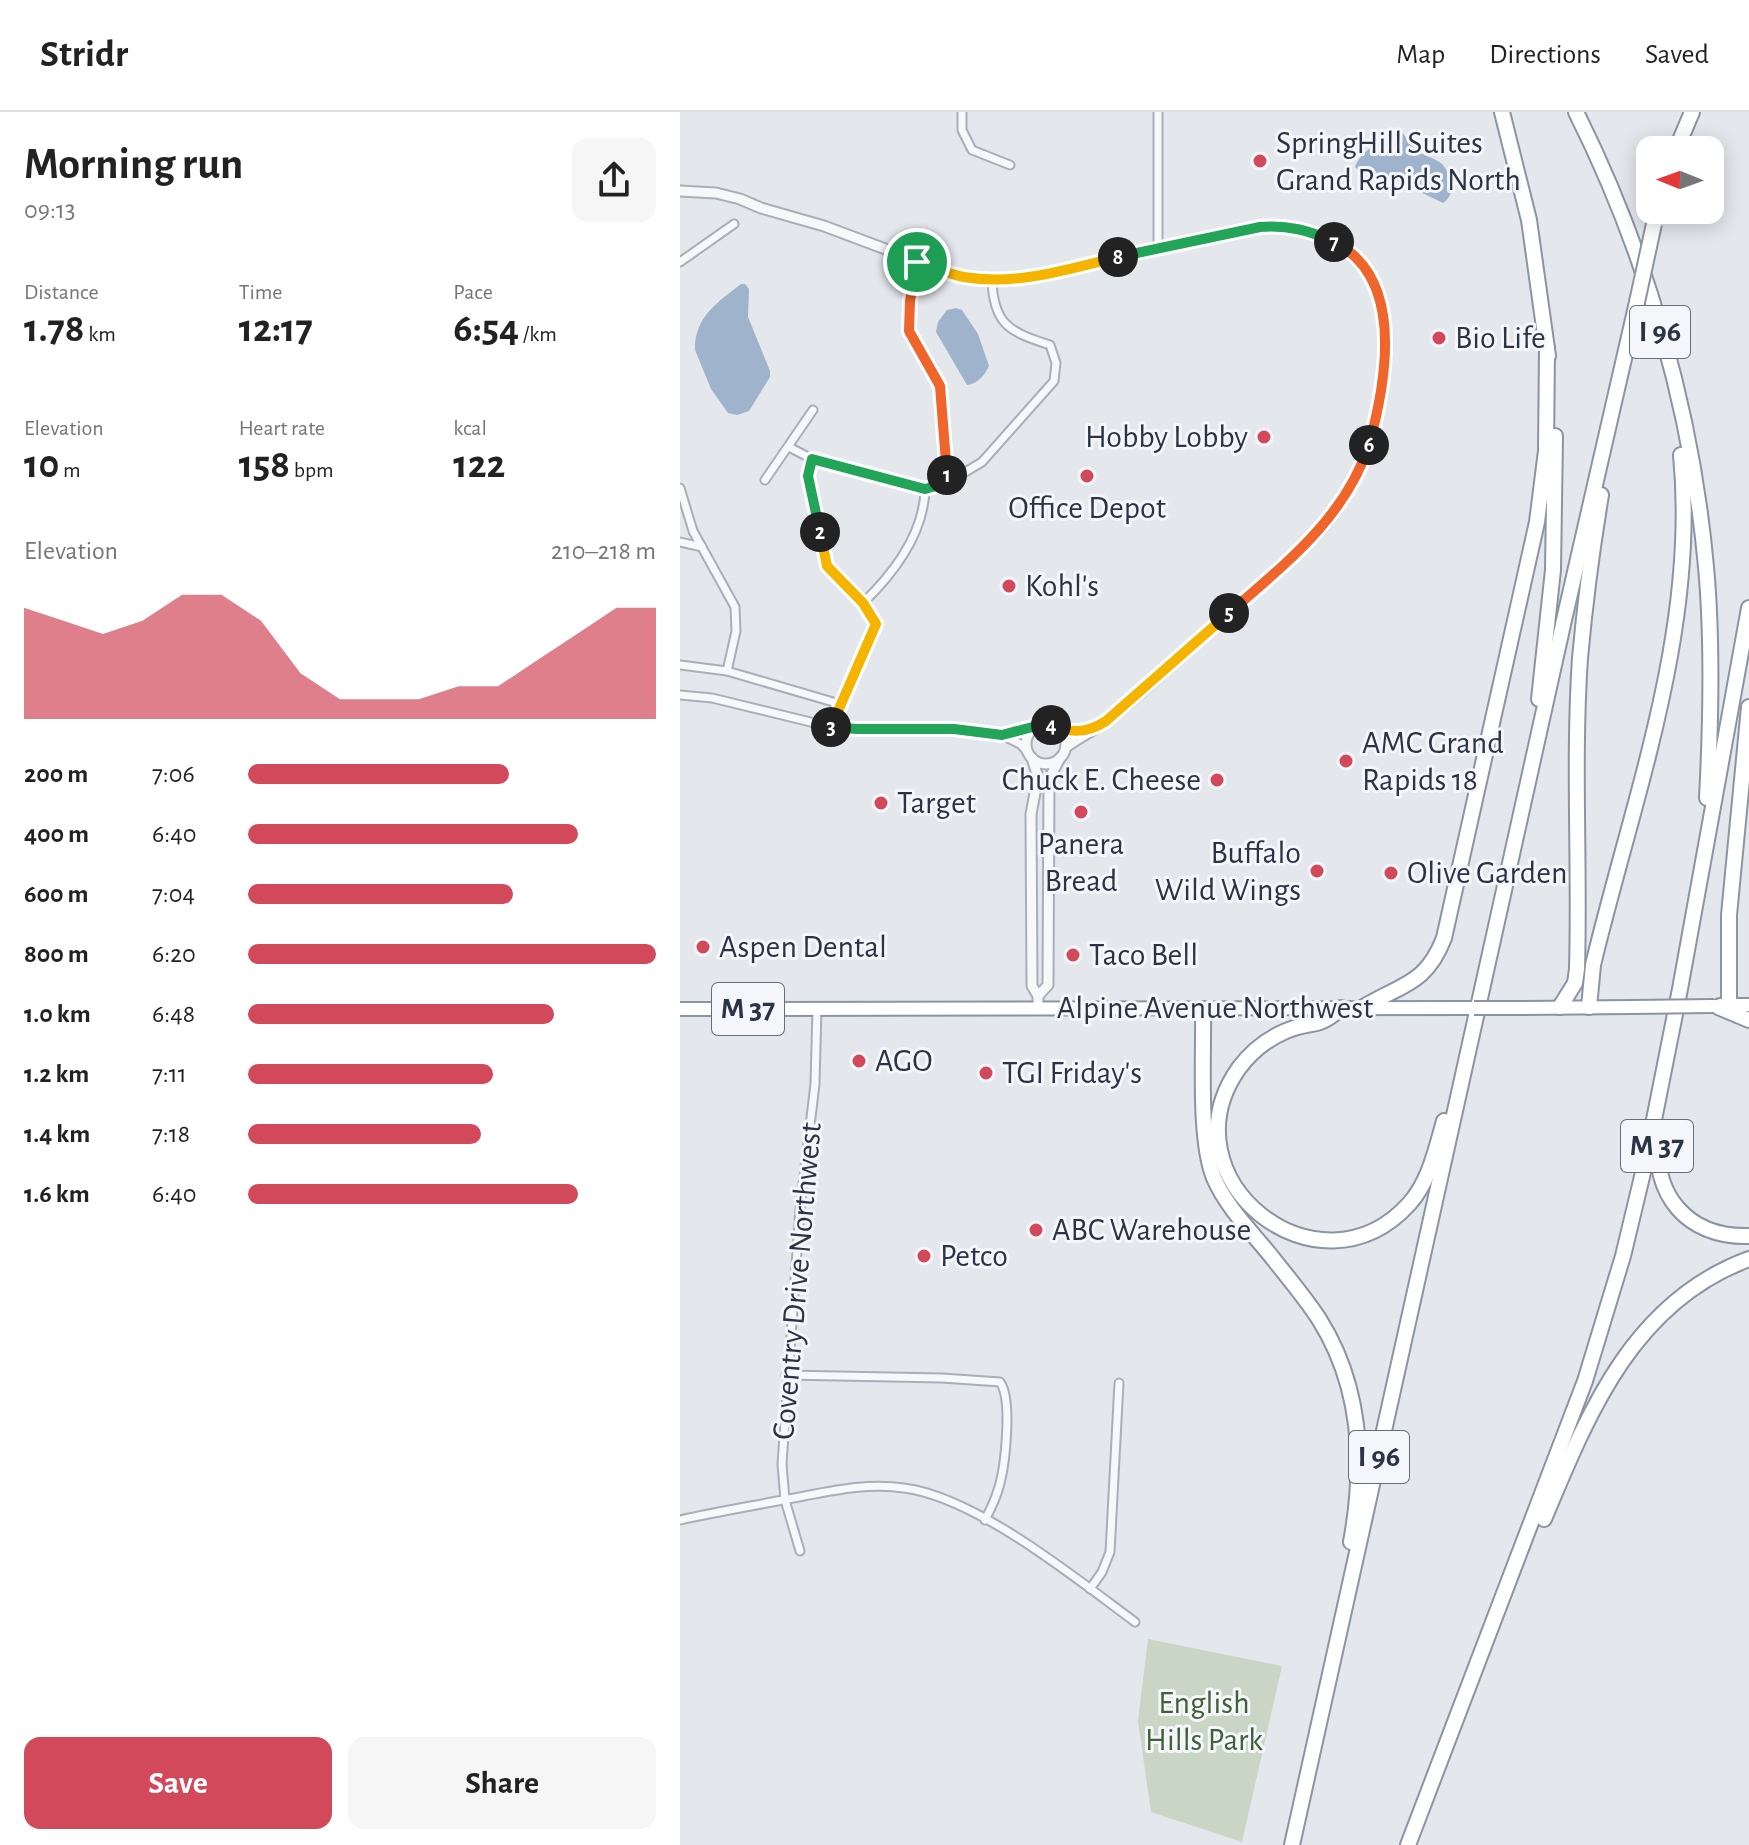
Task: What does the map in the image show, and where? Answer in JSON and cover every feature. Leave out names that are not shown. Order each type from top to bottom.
[{"type":"highway","name":"I 96","points":[[1292,1845],[1531,767],[1555,533],[1555,430],[1529,220],[1502,112]]},
{"type":"highway","name":"I 96","points":[[1408,1845],[1571,1421],[1604,1322],[1635,1208],[1704,854],[1711,689],[1709,599],[1697,500],[1672,371],[1649,295],[1612,191],[1576,112]]},
{"type":"highway","points":[[1682,136],[1692,112]]},
{"type":"highway","points":[[1531,767],[1654,224]]},
{"type":"highway","points":[[1362,1008],[1420,977],[1438,953],[1444,938],[1537,522],[1546,451],[1547,348]]},
{"type":"highway","points":[[1589,1007],[1589,986],[1601,930],[1667,677],[1680,599],[1684,486],[1672,371]]},
{"type":"highway","points":[[1560,1007],[1575,983],[1577,969],[1580,660],[1590,563],[1606,464],[1606,439]]},
{"type":"highway","points":[[1704,854],[1749,608]]},
{"type":"highway","points":[[1749,707],[1721,1005],[1749,1020]]},
{"type":"highway","points":[[1560,1007],[1581,998],[1589,986]]},
{"type":"highway","name":"Alpine Avenue Northwest","points":[[680,1009],[1038,1003],[1104,1009],[1749,1005]]},
{"type":"highway","points":[[1341,1008],[1325,1023],[1287,1030],[1260,1046],[1238,1071],[1223,1105],[1219,1127],[1220,1147],[1235,1190],[1249,1206],[1281,1229],[1302,1237],[1338,1240],[1358,1237],[1395,1217],[1410,1203],[1430,1169],[1453,1092],[1465,1069]]},
{"type":"highway","points":[[1203,1009],[1205,1133],[1213,1175],[1230,1206],[1319,1319],[1340,1362],[1355,1412],[1360,1454],[1359,1488],[1332,1669]]},
{"type":"highway","name":"M 37","points":[[1660,1086],[1658,1169],[1665,1190],[1686,1217],[1700,1226],[1716,1233],[1749,1236]]},
{"type":"highway","points":[[1498,1613],[1520,1574],[1582,1428],[1607,1381],[1651,1325],[1681,1297],[1718,1272],[1749,1259]]},
{"type":"street","points":[[962,112],[962,130],[972,150],[1010,165]]},
{"type":"street","points":[[1158,112],[1158,248]]},
{"type":"street","points":[[680,191],[716,193],[740,199],[964,277],[992,279],[1050,273],[1260,227],[1298,227],[1339,244],[1360,264],[1374,285],[1384,314],[1386,342],[1378,414],[1368,449],[1344,498],[1328,521],[1278,570],[1106,721],[1066,747],[1049,779],[1048,985],[1038,1003]]},
{"type":"street","points":[[680,262],[734,224]]},
{"type":"street","points":[[917,262],[910,301],[909,331],[940,386],[947,483]]},
{"type":"street","points":[[789,447],[812,459],[925,489],[947,483],[982,462],[1054,381],[1056,363],[1050,345],[1014,334],[1001,320],[994,307],[992,279]]},
{"type":"street","points":[[765,480],[813,410]]},
{"type":"street","points":[[812,459],[808,476],[827,566],[863,603],[876,624],[831,727]]},
{"type":"street","points":[[680,488],[693,531],[735,607],[736,631],[727,671]]},
{"type":"street","points":[[863,603],[889,577],[905,551],[924,511],[925,489]]},
{"type":"street","points":[[680,542],[702,547]]},
{"type":"street","points":[[680,665],[727,671],[840,704]]},
{"type":"street","points":[[680,695],[712,698],[831,727],[954,729],[1002,735],[1020,744],[1043,764],[1060,758]]},
{"type":"street","points":[[1002,735],[1047,724],[1059,729],[1092,730]]},
{"type":"street","points":[[1034,728],[1027,739],[1038,777],[1031,814],[1032,986],[1038,1003]]},
{"type":"street","points":[[1059,729],[1066,740],[1066,747]]},
{"type":"street","name":"Coventry Drive Northwest","points":[[800,1551],[785,1500],[782,1464],[800,1209],[815,1084],[817,1008]]},
{"type":"street","points":[[786,1375],[1000,1382],[1005,1389],[1007,1406],[1002,1473],[993,1505],[985,1520]]},
{"type":"street","points":[[1090,1589],[1102,1572],[1110,1552],[1119,1383]]},
{"type":"street","points":[[680,1520],[841,1489],[873,1486],[904,1488],[951,1502],[985,1520],[1029,1546],[1135,1622]]},
{"type":"green space","name":"English Hills Park","points":[[1148,1639],[1282,1666],[1242,1842],[1151,1812],[1138,1721]]},
{"type":"water","points":[[1403,133],[1417,151],[1445,168],[1451,190],[1443,203],[1381,173],[1361,172],[1355,167],[1362,155],[1375,145]]},
{"type":"water","points":[[741,284],[749,289],[748,317],[770,377],[749,411],[737,415],[728,413],[711,389],[695,350],[703,319]]},
{"type":"water","points":[[947,310],[962,310],[978,334],[989,366],[980,378],[967,385],[936,332],[938,322]]},
{"type":"place","name":"SpringHill Suites Grand Rapids North","points":[[1260,161]]},
{"type":"place","name":"Bio Life","points":[[1439,338]]},
{"type":"place","name":"Hobby Lobby","points":[[1264,437]]},
{"type":"place","name":"Office Depot","points":[[1087,476]]},
{"type":"place","name":"Kohl's","points":[[1009,586]]},
{"type":"place","name":"AMC Grand Rapids 18","points":[[1346,761]]},
{"type":"place","name":"Chuck E. Cheese","points":[[1217,780]]},
{"type":"place","name":"Target","points":[[881,803]]},
{"type":"place","name":"Panera Bread","points":[[1081,812]]},
{"type":"place","name":"Buffalo Wild Wings","points":[[1317,871]]},
{"type":"place","name":"Olive Garden","points":[[1391,873]]},
{"type":"place","name":"Aspen Dental","points":[[703,947]]},
{"type":"place","name":"Taco Bell","points":[[1073,955]]},
{"type":"place","name":"AGO","points":[[859,1061]]},
{"type":"place","name":"TGI Friday's","points":[[986,1073]]},
{"type":"place","name":"ABC Warehouse","points":[[1036,1230]]},
{"type":"place","name":"Petco","points":[[924,1256]]},
{"type":"route","points":[[1281,225],[1298,227],[1339,244],[1360,264],[1374,285],[1384,314],[1386,342],[1378,414],[1368,449],[1344,498],[1328,521],[1289,560],[1092,730],[1059,729],[1047,724],[1002,735],[954,729],[831,727],[876,624],[863,603],[827,566],[808,476],[812,459],[925,489],[947,483],[940,386],[909,331],[910,301],[917,262],[964,277],[1020,278],[1281,225]]}]
